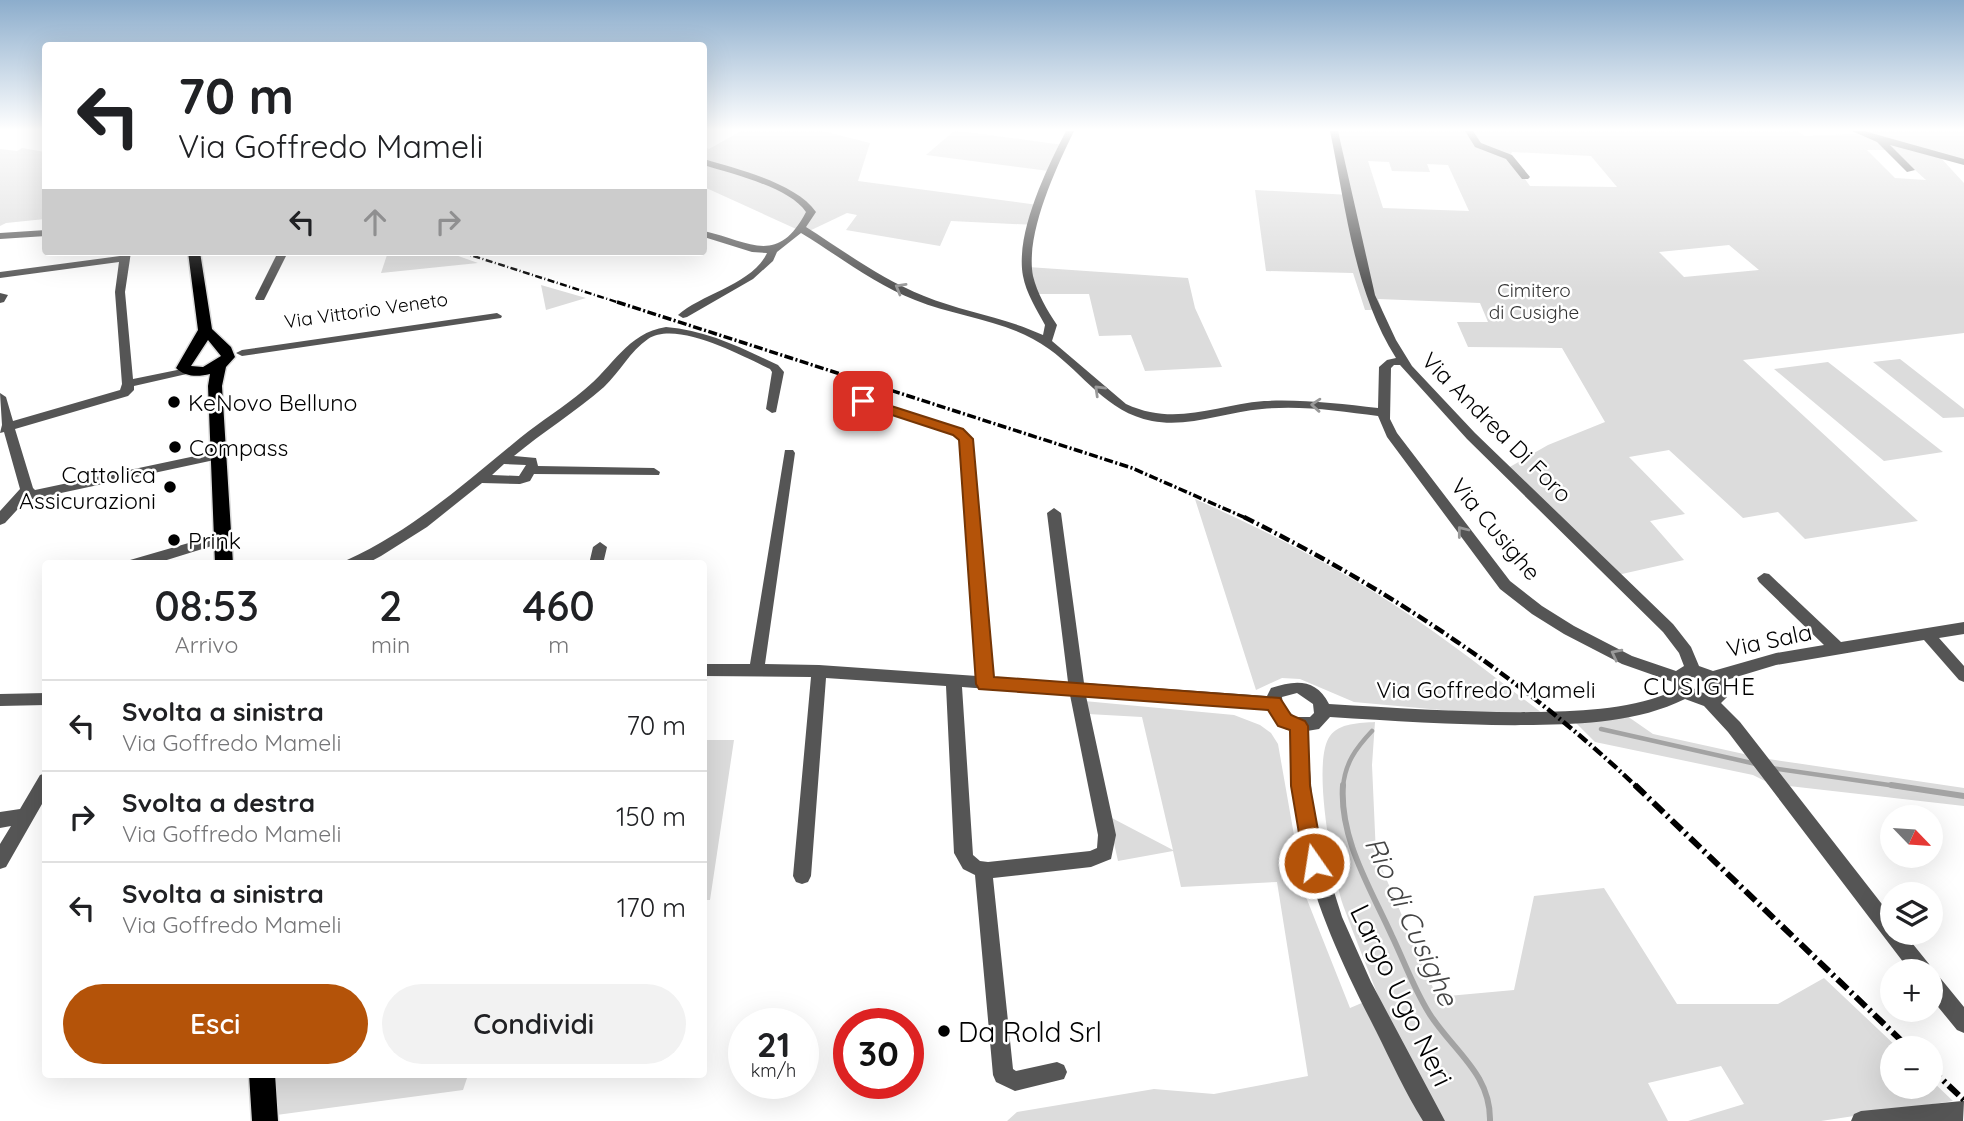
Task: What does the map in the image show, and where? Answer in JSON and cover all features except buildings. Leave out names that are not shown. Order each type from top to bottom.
[{"type":"main road","points":[[190,365],[205,330],[195,256]]},
{"type":"main road","points":[[205,330],[228,353],[219,365],[215,386],[224,560]]},
{"type":"main road","points":[[190,365],[206,349],[221,348]]},
{"type":"main road","points":[[190,365],[219,365]]},
{"type":"main road","points":[[190,365],[215,386]]},
{"type":"main road","points":[[262,1078],[265,1121]]},
{"type":"street","points":[[707,235],[756,250],[773,250],[780,247],[810,216],[811,209],[807,204],[762,183]]},
{"type":"street","points":[[1045,183],[1027,249],[1028,276],[1039,305],[1051,325],[1046,342]]},
{"type":"street","name":"Via Andrea Di Foro","points":[[1345,183],[1370,295],[1390,340],[1403,361],[1471,436],[1668,628],[1686,651],[1686,680]]},
{"type":"street","points":[[800,228],[909,294],[1009,324],[1046,342],[1115,404],[1150,417],[1191,418],[1277,404],[1318,405],[1384,413]]},
{"type":"street","points":[[0,236],[42,233]]},
{"type":"street","points":[[683,314],[750,276],[772,258],[773,250]]},
{"type":"street","points":[[0,275],[119,256]]},
{"type":"street","points":[[5,428],[128,390],[120,292],[125,256]]},
{"type":"street","points":[[260,298],[281,256]]},
{"type":"street","name":"Via Vittorio Veneto","points":[[242,353],[497,316]]},
{"type":"street","points":[[362,560],[376,554],[477,480],[603,380],[641,341],[657,331],[711,339],[776,368],[778,375],[772,409]]},
{"type":"street","name":"Via Cusighe","points":[[1390,340],[1384,357],[1384,413],[1391,433],[1455,523],[1505,584],[1537,610],[1569,630],[1628,660],[1686,680]]},
{"type":"street","points":[[1385,370],[1387,363],[1403,361]]},
{"type":"street","points":[[128,384],[190,365]]},
{"type":"street","points":[[0,397],[5,428],[27,490],[38,496],[219,455]]},
{"type":"street","points":[[863,401],[958,432],[966,439],[985,684]]},
{"type":"street","points":[[757,669],[789,453]]},
{"type":"street","points":[[477,480],[519,481],[530,471],[532,461],[501,460]]},
{"type":"street","points":[[530,471],[654,472]]},
{"type":"street","points":[[0,520],[27,490]]},
{"type":"street","points":[[954,682],[963,853],[972,866],[984,870],[1091,859],[1105,853],[1107,835],[1077,690],[1054,513]]},
{"type":"street","points":[[149,560],[223,538]]},
{"type":"street","points":[[597,560],[600,547]]},
{"type":"street","name":"Via Sala","points":[[1764,578],[1838,649]]},
{"type":"street","name":"Via Sala","points":[[1711,678],[1776,659],[1964,628]]},
{"type":"street","points":[[1927,634],[1964,676]]},
{"type":"street","points":[[707,670],[819,671],[1273,703]]},
{"type":"street","points":[[802,876],[819,671]]},
{"type":"street","points":[[1709,701],[1720,693],[1711,678],[1686,680],[1697,698],[1709,701],[1754,753],[1914,959]]},
{"type":"street","name":"Via Goffredo Mameli","points":[[1323,710],[1440,716],[1586,716],[1658,706],[1686,680]]},
{"type":"street","points":[[1297,687],[1312,693],[1322,704],[1323,710],[1319,721],[1299,726],[1284,720],[1273,703],[1278,692],[1297,687]]},
{"type":"street","points":[[0,700],[42,699]]},
{"type":"street","name":"Largo Ugo Neri","points":[[1299,726],[1304,810],[1322,892],[1360,982],[1435,1121]]},
{"type":"street","points":[[0,861],[42,787]]},
{"type":"street","points":[[0,820],[25,816]]},
{"type":"street","points":[[984,870],[1003,1075],[1015,1081],[1057,1072]]},
{"type":"street","points":[[1943,997],[1964,1023]]},
{"type":"street","points":[[1861,1121],[1962,1111]]},
{"type":"green space","points":[[0,183],[42,183],[42,219],[0,226]]},
{"type":"green space","points":[[707,183],[875,183],[1038,205],[1036,225],[951,221],[940,246],[846,230],[857,215],[847,213],[805,233],[707,188]]},
{"type":"green space","name":"Cimitero di Cusighe","points":[[1347,183],[1375,183],[1383,208],[1469,211],[1456,183],[1617,187],[1614,183],[1964,183],[1964,333],[1743,360],[1918,521],[1805,539],[1778,512],[1743,518],[1669,450],[1629,457],[1685,514],[1650,521],[1684,560],[1613,576],[1508,468],[1548,445],[1605,422],[1562,348],[1468,347],[1457,322],[1488,322],[1480,303],[1378,299],[1382,310],[1365,310],[1353,273],[1266,271],[1255,190],[1351,195]],"holes":[[[1729,245],[1759,270],[1684,277],[1659,252]]]},
{"type":"green space","points":[[387,256],[458,256],[478,263],[381,273]]},
{"type":"green space","points":[[1028,267],[1188,278],[1195,308],[1222,367],[1145,371],[1131,335],[1099,336],[1089,294],[1039,294],[1025,278]]},
{"type":"green space","points":[[541,285],[586,298],[546,310]]},
{"type":"green space","points":[[1900,359],[1964,409],[1964,417],[1943,418],[1873,362]]},
{"type":"green space","points":[[1828,362],[1943,452],[1884,461],[1774,369]]},
{"type":"green space","points":[[1195,499],[1286,542],[1374,592],[1442,638],[1551,720],[1354,702],[1300,679],[1282,678],[1256,690]]},
{"type":"green space","points":[[1084,701],[1234,715],[1260,725],[1271,733],[1278,744],[1304,892],[1350,1008],[1378,996],[1339,890],[1329,845],[1323,769],[1325,749],[1334,732],[1350,724],[1375,722],[1372,765],[1376,855],[1437,997],[1514,990],[1534,896],[1604,888],[1677,1004],[1778,1004],[1824,978],[1885,1036],[1880,1036],[1880,1099],[1943,1099],[1943,1091],[1953,1101],[1821,1121],[1688,1121],[1744,1104],[1721,1066],[1648,1083],[1668,1121],[1007,1121],[1017,1112],[1154,1089],[1214,1094],[1308,1076],[1277,882],[1181,887],[1173,851],[1118,861],[1108,816],[1173,850],[1142,717],[1088,714]]},
{"type":"green space","points":[[1617,709],[1653,734],[1762,758],[1964,788],[1964,806],[1771,784],[1753,775],[1595,742],[1565,712]]},
{"type":"green space","points":[[707,740],[734,740],[710,900],[707,900]]},
{"type":"green space","points":[[250,1078],[467,1078],[463,1090],[254,1118]]},
{"type":"waterway","name":"Rio di Cusighe","points":[[1601,729],[1756,764]]},
{"type":"waterway","name":"Rio di Cusighe","points":[[1343,787],[1352,756],[1372,731]]},
{"type":"waterway","name":"Rio di Cusighe","points":[[1771,768],[1903,787]]},
{"type":"waterway","name":"Rio di Cusighe","points":[[1891,785],[1964,796]]},
{"type":"waterway","name":"Rio di Cusighe","points":[[1343,787],[1346,825],[1366,882],[1424,1004],[1477,1075],[1489,1104],[1490,1121]]},
{"type":"railway","points":[[473,256],[623,304]]},
{"type":"railway","points":[[617,302],[1132,468],[1247,518]]},
{"type":"railway","points":[[1247,518],[1350,574],[1451,637],[1546,708],[1637,787]]},
{"type":"railway","points":[[1635,785],[1896,1036]]},
{"type":"railway","points":[[1943,1080],[1964,1100]]},
{"type":"place","name":"KeNovo Belluno","points":[[174,402]]},
{"type":"place","name":"Compass","points":[[175,447]]},
{"type":"place","name":"Cattolica Assicurazioni","points":[[170,487]]},
{"type":"place","name":"Prink","points":[[174,540]]},
{"type":"place","name":"Da Rold Srl","points":[[944,1031]]},
{"type":"district","name":"CUSIGHE","points":[[1700,686]]},
{"type":"route","points":[[863,401],[958,432],[966,439],[985,684],[1273,703],[1284,720],[1299,726],[1301,786],[1307,835],[1314,863]]}]
